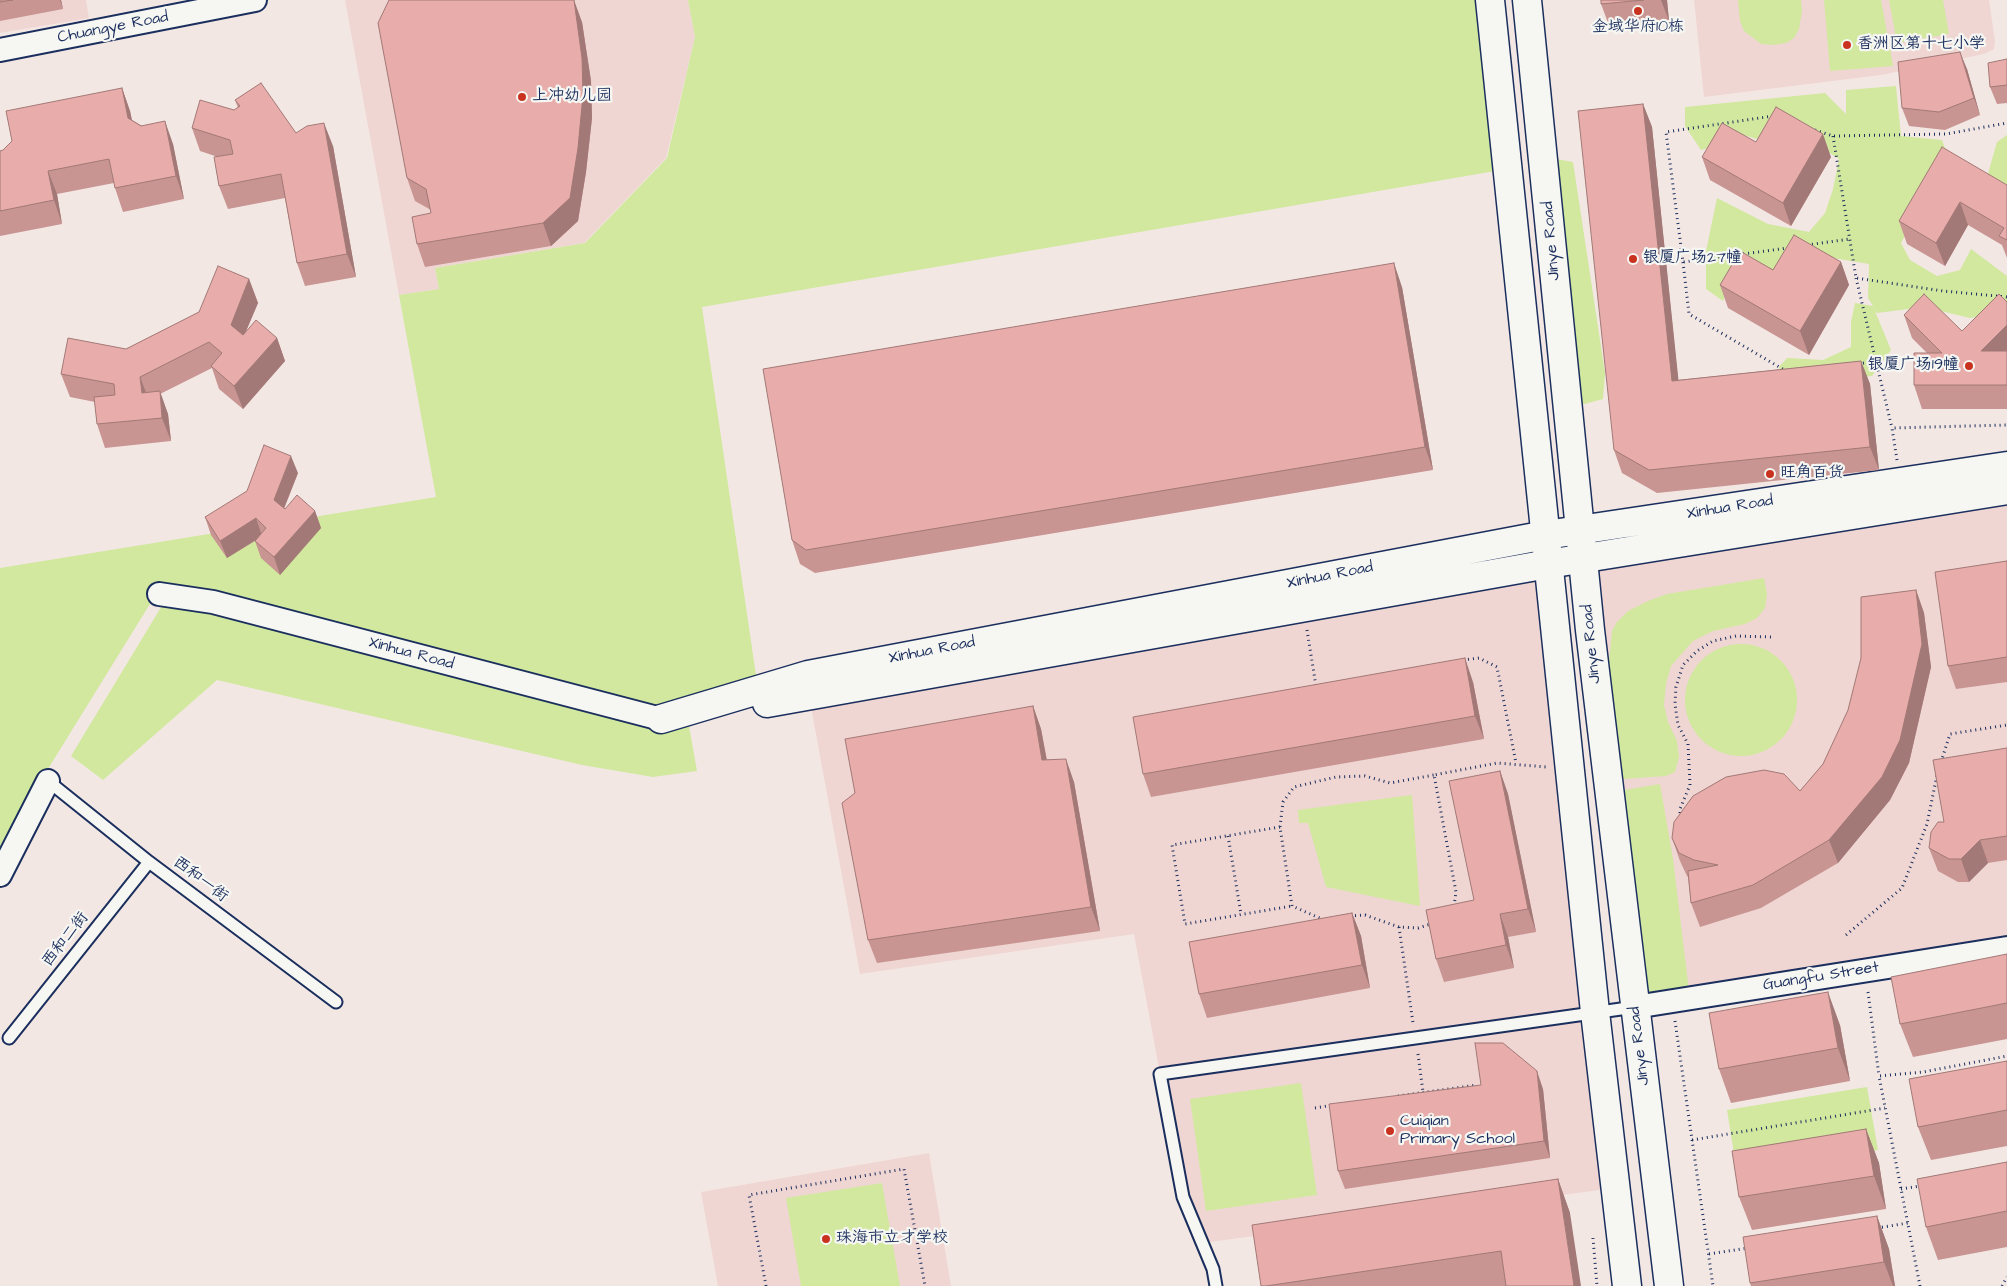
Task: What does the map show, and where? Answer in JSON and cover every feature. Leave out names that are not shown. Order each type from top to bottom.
[{"type":"street","name":"Chuangye Road","points":[[0,50],[255,0]]},
{"type":"street","name":"Jinye Road","points":[[1490,0],[1595,1012],[1627,1286]]},
{"type":"street","name":"Jinye Road","points":[[1527,0],[1581,531],[1669,1286]]},
{"type":"street","name":"Xinhua Road","points":[[159,594],[213,602],[660,719],[809,696],[1584,558],[1902,493],[2007,466]]},
{"type":"street","name":"Xinhua Road","points":[[660,719],[808,675],[1546,535],[1902,493],[2007,490]]},
{"type":"street","points":[[0,875],[48,781]]},
{"type":"street","name":"Guangfu Street","points":[[1635,1007],[2007,948]]},
{"type":"lane","name":"西和一街","points":[[48,781],[149,862],[336,1002]]},
{"type":"lane","name":"西和二街","points":[[9,1038],[149,862]]},
{"type":"lane","points":[[1216,1286],[1213,1269],[1183,1197],[1160,1074],[1635,1007]]},
{"type":"path","points":[[1781,119],[1773,116],[1666,132],[1689,314],[1792,374]]},
{"type":"path","points":[[1807,128],[1833,136],[1946,134],[2007,123]]},
{"type":"path","points":[[1833,136],[1856,278],[1892,428],[1902,493]]},
{"type":"path","points":[[1801,246],[1850,239]]},
{"type":"path","points":[[1683,262],[1791,247]]},
{"type":"path","points":[[1856,278],[1943,291],[2007,297]]},
{"type":"path","points":[[1856,364],[1875,361]]},
{"type":"path","points":[[1892,428],[2007,425]]},
{"type":"path","points":[[1303,607],[1316,686]]},
{"type":"path","points":[[1680,824],[1680,808],[1690,785],[1688,744],[1678,725],[1674,704],[1676,687],[1683,665],[1698,651],[1713,641],[1736,636],[1771,637]]},
{"type":"path","points":[[1460,661],[1479,658],[1497,667],[1516,763]]},
{"type":"path","points":[[1306,687],[1326,684]]},
{"type":"path","points":[[1846,935],[1902,888],[1927,824],[1936,779],[1950,734],[2007,725]]},
{"type":"path","points":[[1292,906],[1280,827],[1283,802],[1294,787],[1336,777],[1365,776],[1390,782],[1497,763],[1544,766],[1571,774]]},
{"type":"path","points":[[1434,775],[1456,892],[1453,912]]},
{"type":"path","points":[[1280,827],[1172,845],[1185,924],[1292,906],[1323,920],[1331,919]]},
{"type":"path","points":[[1228,836],[1241,914]]},
{"type":"path","points":[[1348,917],[1365,914],[1398,927],[1418,928],[1437,923]]},
{"type":"path","points":[[1398,927],[1423,1092]]},
{"type":"path","points":[[1866,970],[1879,1076],[1920,1286]]},
{"type":"path","points":[[1672,1001],[1713,1286]]},
{"type":"path","points":[[1879,1076],[1923,1072],[2007,1056]]},
{"type":"path","points":[[1394,1096],[1477,1085]]},
{"type":"path","points":[[1315,1108],[1335,1105]]},
{"type":"path","points":[[1692,1140],[1885,1108]]},
{"type":"path","points":[[766,1286],[749,1195],[904,1169],[925,1286]]},
{"type":"path","points":[[1901,1189],[1930,1184]]},
{"type":"path","points":[[1870,1229],[1908,1223]]},
{"type":"path","points":[[1593,1238],[1597,1286]]},
{"type":"path","points":[[1709,1254],[1756,1247]]},
{"type":"path","points":[[2002,1286],[2007,1278]]},
{"type":"shaded area","points":[[0,0],[86,0],[89,18],[0,33]]},
{"type":"shaded area","name":"上冲幼儿园","points":[[345,0],[688,0],[695,37],[666,158],[584,243],[435,268],[439,289],[399,295]]},
{"type":"shaded area","name":"香洲区第十七小学","points":[[1694,0],[1989,0],[1995,41],[1994,49],[1984,54],[1881,75],[1704,97]]},
{"type":"shaded area","points":[[2007,492],[2007,947],[1636,1007],[1584,558]]},
{"type":"shaded area","points":[[1548,564],[1615,1188],[1202,1243],[1183,1197],[1134,934],[860,974],[809,696]]},
{"type":"shaded area","name":"珠海市立才学校","points":[[929,1153],[951,1286],[718,1286],[701,1192]]},
{"type":"green space","points":[[688,0],[1489,0],[1507,169],[702,307],[758,689],[661,719],[158,591],[43,777],[0,860],[0,568],[436,497],[399,295],[439,289],[435,268],[585,243],[667,158],[695,37]]},
{"type":"green space","points":[[1738,0],[1801,0],[1802,11],[1799,29],[1794,38],[1786,43],[1761,44],[1744,31],[1740,21]]},
{"type":"green space","points":[[1824,0],[1881,0],[1893,66],[1830,71]]},
{"type":"green space","points":[[1889,0],[1943,0],[1949,34],[1897,43]]},
{"type":"green space","points":[[1896,86],[1901,136],[1942,140],[1948,156],[1901,243],[1910,260],[1937,276],[1960,270],[1971,249],[2007,276],[2007,312],[1970,318],[1924,307],[1877,313],[1875,311],[1891,350],[1872,376],[1828,381],[1783,380],[1779,367],[1787,358],[1823,360],[1851,347],[1851,322],[1855,303],[1873,306],[1868,298],[1869,264],[1815,255],[1784,272],[1736,268],[1723,301],[1706,289],[1706,251],[1717,198],[1768,224],[1809,232],[1825,213],[1833,189],[1839,159],[1776,118],[1760,140],[1737,133],[1727,143],[1701,150],[1685,126],[1685,107],[1825,93],[1846,114],[1846,90]]},
{"type":"green space","points":[[2007,135],[2007,190],[1987,177],[1997,142]]},
{"type":"green space","points":[[1556,159],[1573,162],[1605,373],[1603,399],[1577,406]]},
{"type":"green space","points":[[1764,578],[1767,594],[1765,608],[1757,618],[1745,624],[1713,631],[1693,641],[1671,666],[1666,684],[1664,705],[1668,722],[1677,741],[1679,757],[1675,772],[1666,776],[1622,779],[1609,660],[1612,631],[1617,622],[1628,611],[1667,594]]},
{"type":"green space","points":[[163,604],[209,609],[660,731],[689,726],[697,771],[653,777],[582,765],[217,680],[103,780],[71,756]]},
{"type":"green space","points":[[1741,644],[1763,648],[1781,660],[1793,678],[1797,700],[1793,722],[1781,740],[1763,752],[1741,756],[1719,752],[1701,740],[1689,722],[1685,700],[1689,678],[1701,660],[1719,648]]},
{"type":"green space","points":[[1660,784],[1673,859],[1689,991],[1642,996],[1618,791]]},
{"type":"green space","points":[[1412,795],[1420,906],[1326,887],[1308,823],[1299,823],[1298,810]]},
{"type":"green space","points":[[1301,1083],[1317,1195],[1206,1211],[1190,1099]]},
{"type":"green space","points":[[1867,1087],[1878,1150],[1737,1173],[1727,1110]]},
{"type":"green space","points":[[882,1183],[900,1286],[801,1286],[786,1198]]},
{"type":"building","points":[[389,0],[574,0],[582,58],[583,95],[578,148],[570,198],[543,223],[417,244],[412,217],[431,213],[426,189],[407,178],[378,23]]},
{"type":"building","points":[[1601,0],[1644,0],[1601,4]]},
{"type":"building","points":[[1960,52],[1974,98],[1939,112],[1902,108],[1898,62]]},
{"type":"building","points":[[2007,59],[2007,85],[1990,87],[1988,63]]},
{"type":"building","points":[[261,83],[296,133],[307,126],[324,123],[347,254],[297,263],[281,174],[219,186],[214,157],[233,154],[230,140],[192,128],[200,100],[234,110],[240,106],[235,100]]},
{"type":"building","points":[[122,88],[128,118],[141,126],[165,121],[176,176],[115,188],[109,159],[48,171],[54,200],[0,211],[0,151],[12,141],[6,111]]},
{"type":"building","name":"银厦广场27幢","points":[[1643,104],[1672,381],[1861,361],[1870,447],[1649,470],[1614,450],[1578,111]]},
{"type":"building","points":[[1776,107],[1823,134],[1783,203],[1702,157],[1722,123],[1756,142]]},
{"type":"building","points":[[1942,147],[2007,185],[2007,240],[1999,236],[2004,228],[1960,202],[1936,243],[1899,221]]},
{"type":"building","points":[[1794,235],[1841,262],[1800,331],[1720,285],[1740,251],[1773,270]]},
{"type":"building","points":[[1394,263],[1425,447],[806,550],[792,540],[763,369]]},
{"type":"building","points":[[218,266],[249,279],[231,325],[243,335],[256,320],[277,338],[234,386],[211,366],[222,353],[209,342],[140,377],[142,393],[160,391],[162,418],[97,424],[94,397],[115,395],[114,384],[61,374],[68,338],[126,349],[199,312]]},
{"type":"building","points":[[1924,294],[1962,331],[1999,294],[2007,302],[2007,325],[1981,351],[2007,351],[2007,385],[1914,385],[1914,353],[1942,353],[1904,315]]},
{"type":"building","points":[[264,445],[291,456],[274,500],[285,509],[297,495],[315,511],[274,557],[255,541],[266,528],[256,518],[220,541],[205,517],[247,491]]},
{"type":"building","points":[[2007,561],[2007,657],[1948,666],[1935,572]]},
{"type":"building","points":[[1916,590],[1922,644],[1900,740],[1882,777],[1829,840],[1753,885],[1691,903],[1688,871],[1718,865],[1694,860],[1679,853],[1672,838],[1674,822],[1693,796],[1726,777],[1764,770],[1784,774],[1800,791],[1823,764],[1848,710],[1861,658],[1861,597]]},
{"type":"building","points":[[1465,658],[1475,716],[1143,774],[1133,717]]},
{"type":"building","points":[[1033,706],[1042,760],[1066,759],[1091,907],[868,940],[842,803],[855,793],[845,739]]},
{"type":"building","points":[[2007,748],[2007,836],[1980,840],[1961,859],[1949,859],[1929,848],[1931,832],[1938,822],[1944,822],[1933,760]]},
{"type":"building","points":[[1500,771],[1528,909],[1500,914],[1506,945],[1436,959],[1426,910],[1474,900],[1449,781]]},
{"type":"building","points":[[1352,913],[1362,965],[1199,994],[1189,942]]},
{"type":"building","points":[[2007,954],[2007,1003],[1900,1024],[1891,977]]},
{"type":"building","points":[[1828,992],[1838,1048],[1719,1069],[1709,1013]]},
{"type":"building","points":[[1475,1043],[1503,1043],[1537,1071],[1544,1141],[1338,1171],[1329,1104],[1481,1085]]},
{"type":"building","points":[[2007,1061],[2007,1110],[1918,1127],[1909,1079]]},
{"type":"building","points":[[1866,1129],[1874,1176],[1739,1197],[1732,1151]]},
{"type":"building","points":[[2007,1162],[2007,1211],[1926,1227],[1917,1179]]},
{"type":"building","points":[[1558,1179],[1574,1286],[1506,1286],[1501,1251],[1261,1286],[1252,1225]]},
{"type":"building","points":[[1877,1216],[1884,1262],[1750,1283],[1743,1237]]},
{"type":"place","name":"金域华府10栋","points":[[1638,11]]},
{"type":"place","name":"香洲区第十七小学","points":[[1847,45]]},
{"type":"place","name":"上冲幼儿园","points":[[522,97]]},
{"type":"place","name":"银厦广场27幢","points":[[1633,259]]},
{"type":"place","name":"银厦广场19幢","points":[[1969,366]]},
{"type":"place","name":"旺角百货","points":[[1770,474]]},
{"type":"place","name":"Cuiqian Primary School","points":[[1390,1131]]},
{"type":"place","name":"珠海市立才学校","points":[[826,1239]]}]
